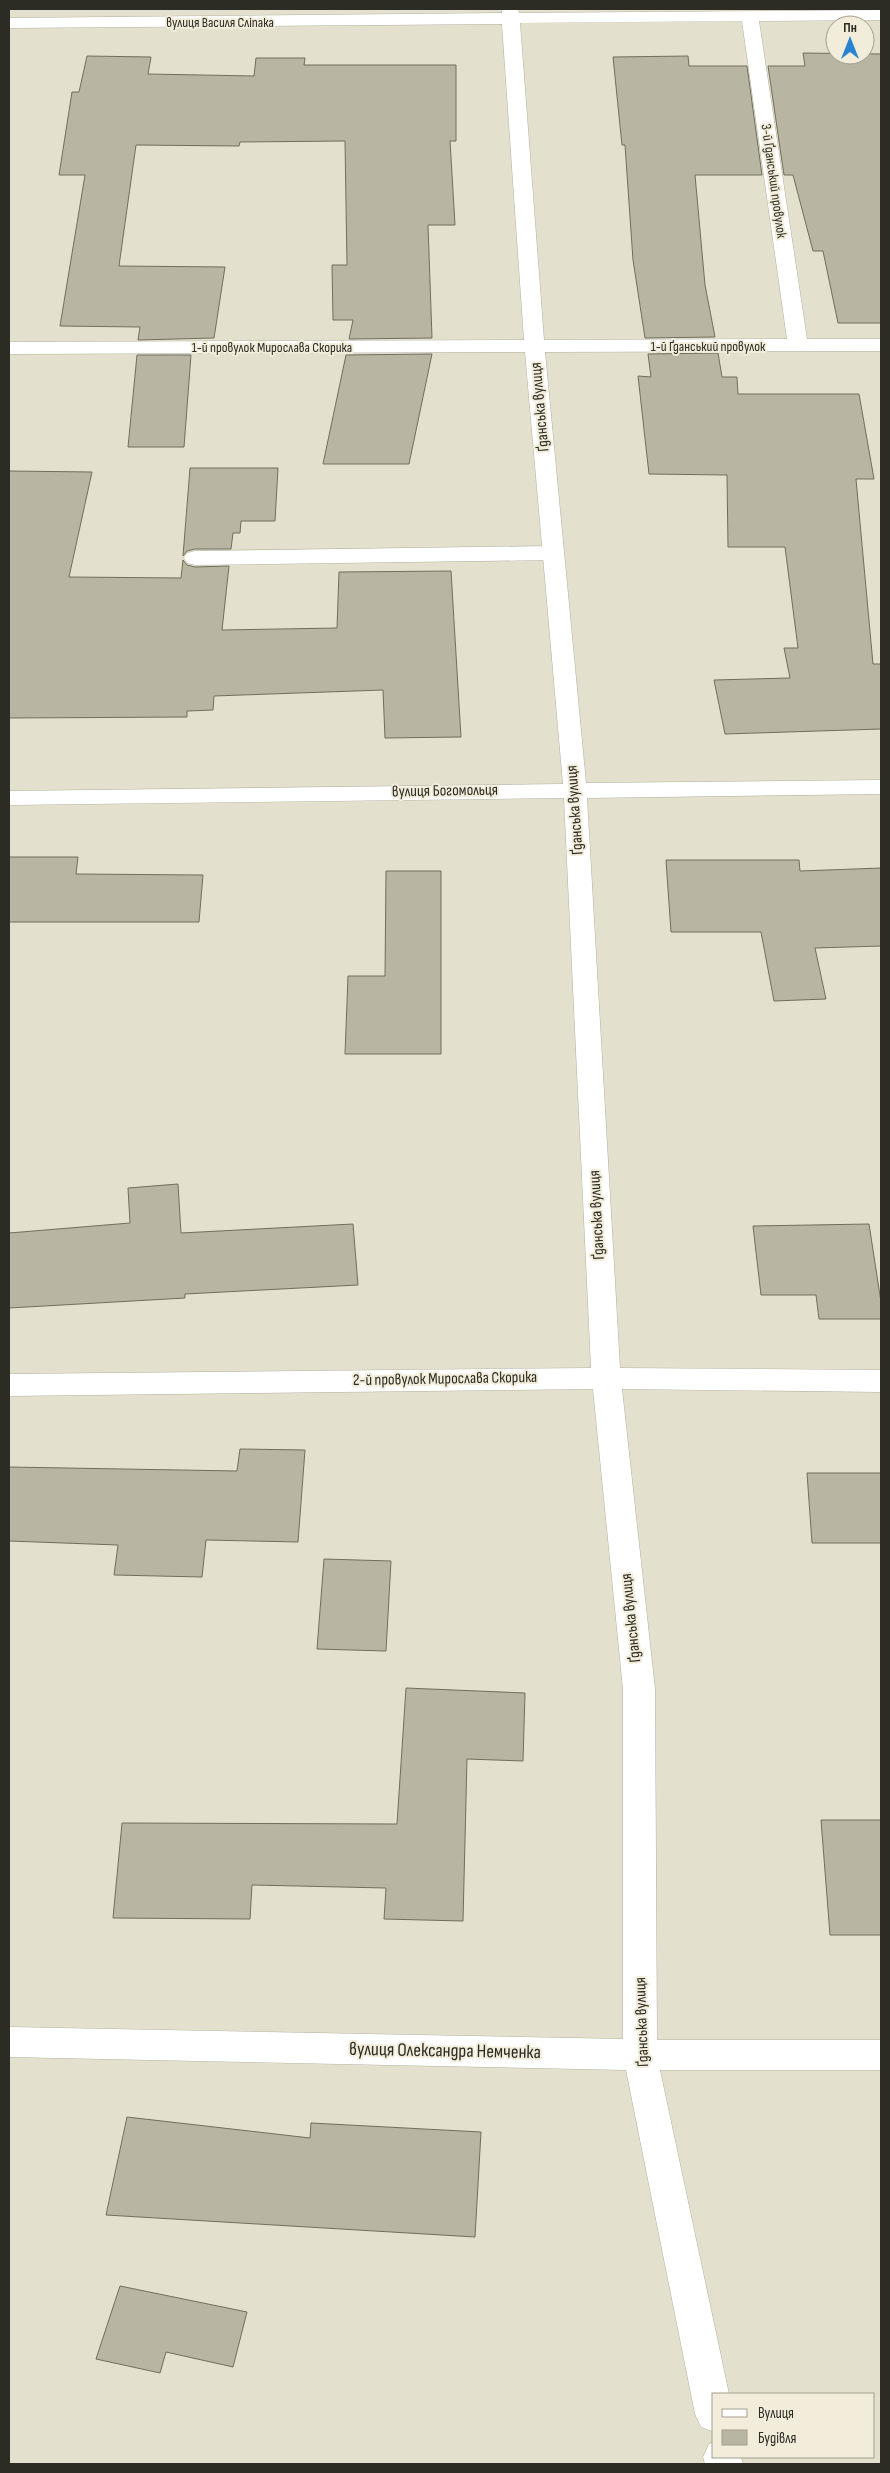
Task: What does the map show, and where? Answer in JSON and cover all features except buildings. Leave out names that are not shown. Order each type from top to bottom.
[{"type":"street","name":"вулиця Василя Сліпака","points":[[9,23],[510,14],[881,15]]},
{"type":"street","name":"Ґданська вулиця","points":[[510,14],[534,346],[575,789],[606,1378],[639,1689],[640,2055],[712,2404]]},
{"type":"street","name":"3-й Ґданський провулок","points":[[750,16],[798,346]]},
{"type":"street","name":"1-й Ґданський провулок","points":[[534,346],[881,345]]},
{"type":"street","name":"1-й провулок Мирослава Скорика","points":[[9,348],[534,346]]},
{"type":"street","points":[[195,558],[553,553]]},
{"type":"street","name":"вулиця Богомольця","points":[[9,798],[575,789],[881,787]]},
{"type":"street","name":"2-й провулок Мирослава Скорика","points":[[9,1384],[606,1378],[881,1381]]},
{"type":"street","name":"вулиця Олександра Немченка","points":[[9,2042],[640,2055],[881,2055]]}]
